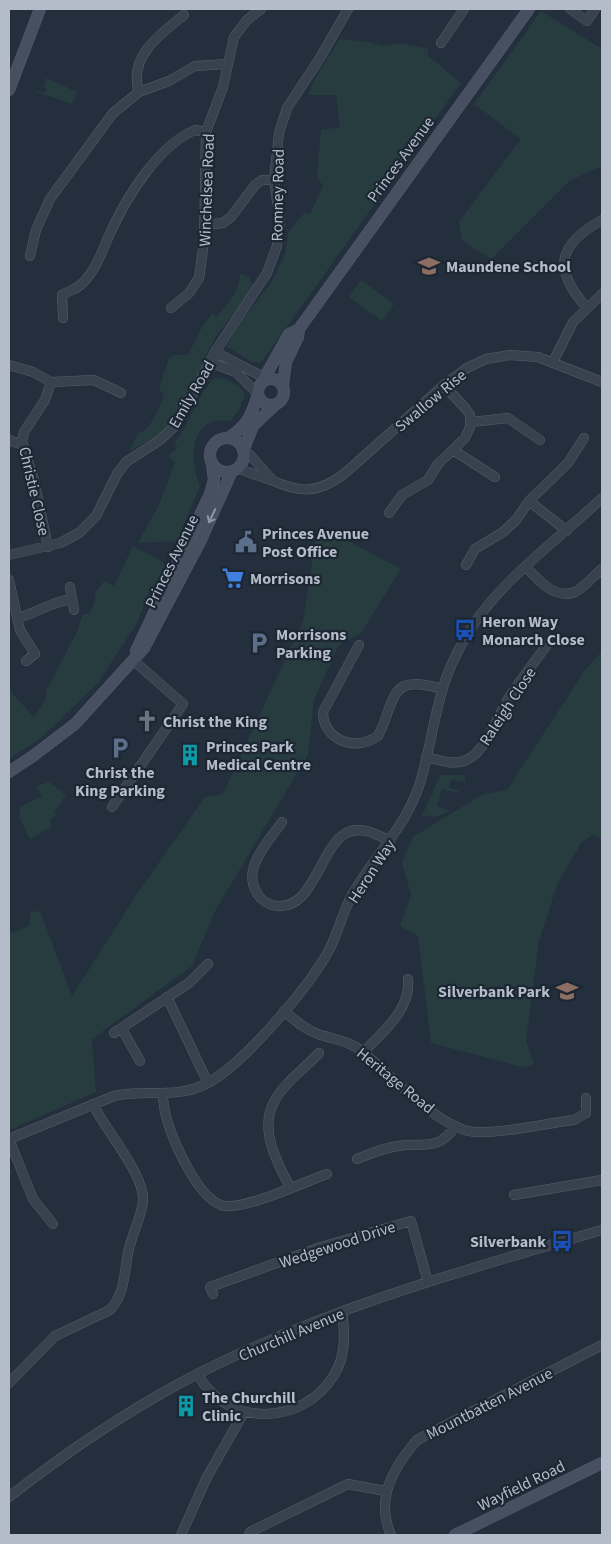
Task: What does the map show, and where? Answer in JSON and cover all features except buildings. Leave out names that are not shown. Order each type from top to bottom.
[{"type":"street","points":[[9,90],[40,9]]},
{"type":"street","name":"Winchelsea Road","points":[[171,308],[189,293],[199,278],[203,258],[206,132],[223,87],[234,37],[247,20],[261,9]]},
{"type":"street","name":"Romney Road","points":[[215,352],[267,273],[277,246],[280,221],[274,180],[279,133],[287,108],[320,58],[348,9]]},
{"type":"street","points":[[441,44],[464,9]]},
{"type":"street","name":"Princes Avenue","points":[[133,660],[210,494],[214,480],[210,457],[211,447],[218,440],[228,438],[239,432],[250,420],[258,394],[289,334],[299,329],[529,9]]},
{"type":"street","points":[[570,9],[587,21],[596,9]]},
{"type":"street","points":[[139,92],[136,74],[144,54],[158,36],[184,14]]},
{"type":"street","points":[[30,256],[36,230],[58,186],[113,113],[139,92],[169,81],[195,66],[227,64]]},
{"type":"street","points":[[63,318],[62,295],[81,285],[98,262],[124,204],[138,185],[171,145],[195,130],[206,132]]},
{"type":"street","points":[[204,225],[223,223],[231,217],[256,185],[262,180],[274,180]]},
{"type":"street","points":[[586,308],[568,285],[564,275],[566,253],[582,233],[602,220]]},
{"type":"street","points":[[553,362],[563,338],[586,308],[602,294]]},
{"type":"street","name":"Princes Avenue","points":[[9,772],[75,724],[108,690],[150,640],[235,470],[243,460],[243,451],[252,428],[284,396],[283,385],[286,362],[298,337],[299,329]]},
{"type":"street","points":[[215,352],[265,380],[276,380],[283,385]]},
{"type":"street","name":"Emily Road","points":[[9,555],[48,547],[70,538],[90,523],[102,507],[117,474],[126,462],[160,440],[173,428],[215,352]]},
{"type":"street","name":"Swallow Rise","points":[[235,470],[286,487],[303,490],[333,482],[444,385],[473,364],[502,355],[531,356],[553,362],[602,382]]},
{"type":"street","points":[[210,362],[236,372],[258,394],[263,402],[276,404]]},
{"type":"street","points":[[9,365],[33,372],[51,382],[94,380],[121,393]]},
{"type":"street","name":"Christie Close","points":[[48,547],[34,480],[23,445],[24,432],[45,400],[51,382]]},
{"type":"street","points":[[389,513],[402,495],[428,480],[438,464],[465,438],[471,422],[466,409],[444,385]]},
{"type":"street","points":[[471,422],[508,418],[540,440]]},
{"type":"street","points":[[228,438],[238,442],[243,451],[251,456],[272,481]]},
{"type":"street","points":[[466,565],[475,549],[503,532],[516,520],[529,501],[568,462],[584,438]]},
{"type":"street","points":[[9,440],[23,445]]},
{"type":"street","points":[[453,450],[495,478]]},
{"type":"street","points":[[212,464],[222,472],[235,470]]},
{"type":"street","name":"Heron Way","points":[[9,1139],[93,1104],[124,1094],[193,1090],[227,1071],[284,1011],[311,980],[328,951],[352,896],[412,805],[442,690],[458,652],[473,625],[497,595],[602,498]]},
{"type":"street","points":[[529,501],[567,531]]},
{"type":"street","points":[[526,567],[542,584],[562,593],[575,592],[602,569]]},
{"type":"street","points":[[9,580],[22,635],[35,654],[26,661]]},
{"type":"street","points":[[70,587],[74,610]]},
{"type":"street","points":[[17,618],[32,615],[55,601],[72,599]]},
{"type":"street","name":"Raleigh Close","points":[[426,757],[448,762],[464,762],[474,755],[483,743],[509,697],[551,639]]},
{"type":"street","points":[[359,645],[323,712],[323,722],[337,739],[350,744],[360,745],[378,736],[395,692],[406,684],[424,684],[442,690]]},
{"type":"street","points":[[112,807],[183,704],[133,660]]},
{"type":"street","points":[[282,822],[258,858],[252,880],[255,891],[261,898],[269,904],[280,907],[291,905],[300,898],[334,844],[344,834],[355,830],[370,831],[390,841]]},
{"type":"street","points":[[140,1061],[118,1031],[189,983],[208,964]]},
{"type":"street","points":[[364,1052],[404,1004],[409,992],[408,979]]},
{"type":"street","points":[[167,997],[208,1083]]},
{"type":"street","name":"Heritage Road","points":[[284,1011],[303,1026],[318,1034],[350,1044],[364,1052],[400,1088],[456,1126],[473,1132],[574,1120],[586,1113],[586,1098]]},
{"type":"street","points":[[290,1187],[270,1142],[268,1117],[274,1102],[319,1053]]},
{"type":"street","points":[[162,1093],[167,1119],[181,1153],[200,1190],[213,1202],[225,1206],[241,1205],[327,1174]]},
{"type":"street","points":[[9,1383],[55,1336],[110,1310],[116,1304],[123,1287],[128,1254],[142,1206],[142,1194],[122,1153],[100,1120],[93,1104]]},
{"type":"street","points":[[357,1159],[379,1150],[400,1146],[434,1145],[447,1138],[456,1126]]},
{"type":"street","points":[[9,1139],[33,1199],[53,1224]]},
{"type":"street","points":[[514,1194],[602,1180]]},
{"type":"street","name":"Wedgewood Drive","points":[[213,1294],[210,1287],[287,1259],[410,1221],[428,1282]]},
{"type":"street","name":"Churchill Avenue","points":[[9,1497],[91,1436],[142,1405],[198,1375],[284,1335],[342,1312],[428,1282],[602,1230]]},
{"type":"street","points":[[198,1375],[216,1397],[244,1412],[279,1415],[298,1408],[314,1399],[335,1374],[341,1359],[344,1341],[342,1312]]},
{"type":"street","name":"Mountbatten Avenue","points":[[392,1535],[385,1516],[385,1491],[397,1466],[417,1440],[602,1345]]},
{"type":"street","points":[[181,1535],[202,1488],[244,1412]]},
{"type":"street","name":"Wayfield Road","points":[[455,1535],[467,1533],[602,1463]]},
{"type":"street","points":[[249,1535],[250,1532],[348,1484],[385,1491]]},
{"type":"green space","points":[[541,11],[602,49],[602,166],[569,181],[491,259],[462,240],[459,222],[521,139],[474,104]]},
{"type":"green space","points":[[340,39],[368,42],[382,46],[398,43],[429,49],[427,55],[461,83],[274,345],[260,363],[252,362],[226,346],[241,322],[273,280],[285,254],[288,232],[305,212],[310,214],[323,186],[317,177],[321,130],[340,127],[336,95],[308,95],[318,73]]},
{"type":"green space","points":[[38,74],[77,92],[72,104],[32,90],[46,92],[47,89],[44,87],[47,79]]},
{"type":"green space","points":[[240,274],[250,277],[252,285],[243,303],[218,333],[204,359],[201,375],[162,434],[129,451],[138,434],[151,423],[164,396],[159,388],[169,358],[174,355],[188,355],[202,327],[213,312],[216,317],[232,297],[238,286]]},
{"type":"green space","points":[[361,280],[394,304],[382,321],[349,297]]},
{"type":"green space","points":[[215,378],[232,382],[245,394],[239,410],[230,421],[216,421],[206,425],[195,441],[194,464],[200,486],[177,541],[138,543],[159,505],[175,462],[168,456],[178,448],[174,443],[208,385]]},
{"type":"green space","points":[[318,525],[401,569],[361,633],[338,646],[314,700],[308,755],[215,911],[192,966],[92,1039],[96,1092],[9,1130],[9,934],[29,926],[31,912],[40,911],[72,996],[137,894],[205,797],[223,794],[303,621]]},
{"type":"green space","points":[[133,546],[168,565],[148,595],[137,623],[98,683],[41,738],[9,759],[9,690],[34,717],[45,701],[47,689],[78,630],[82,615],[90,613],[95,601],[95,593],[104,581],[114,586]]},
{"type":"green space","points":[[602,651],[602,839],[592,835],[581,843],[557,885],[539,941],[526,1041],[534,1063],[526,1068],[431,1043],[418,936],[400,926],[411,895],[402,863],[413,837],[483,794],[507,790],[585,670]]},
{"type":"green space","points":[[440,775],[465,775],[465,782],[451,779],[449,788],[459,791],[458,793],[442,789],[437,806],[450,811],[436,817],[422,816]]},
{"type":"green space","points":[[49,782],[66,795],[54,813],[57,815],[49,819],[52,826],[30,839],[20,819],[20,807],[42,796],[37,786]]},
{"type":"place","name":"Maundene School","points":[[429,266]]},
{"type":"place","name":"Princes Avenue Post Office","points":[[246,542]]},
{"type":"place","name":"Morrisons","points":[[233,578]]},
{"type":"place","name":"Heron Way Monarch Close","points":[[465,630]]},
{"type":"place","name":"Morrisons Parking","points":[[259,643]]},
{"type":"place","name":"Christ the King","points":[[147,721]]},
{"type":"place","name":"Christ the King Parking","points":[[120,748]]},
{"type":"place","name":"Princes Park Medical Centre","points":[[190,755]]},
{"type":"place","name":"Silverbank Park","points":[[567,991]]},
{"type":"place","name":"Silverbank","points":[[562,1241]]},
{"type":"place","name":"The Churchill Clinic","points":[[186,1406]]}]
